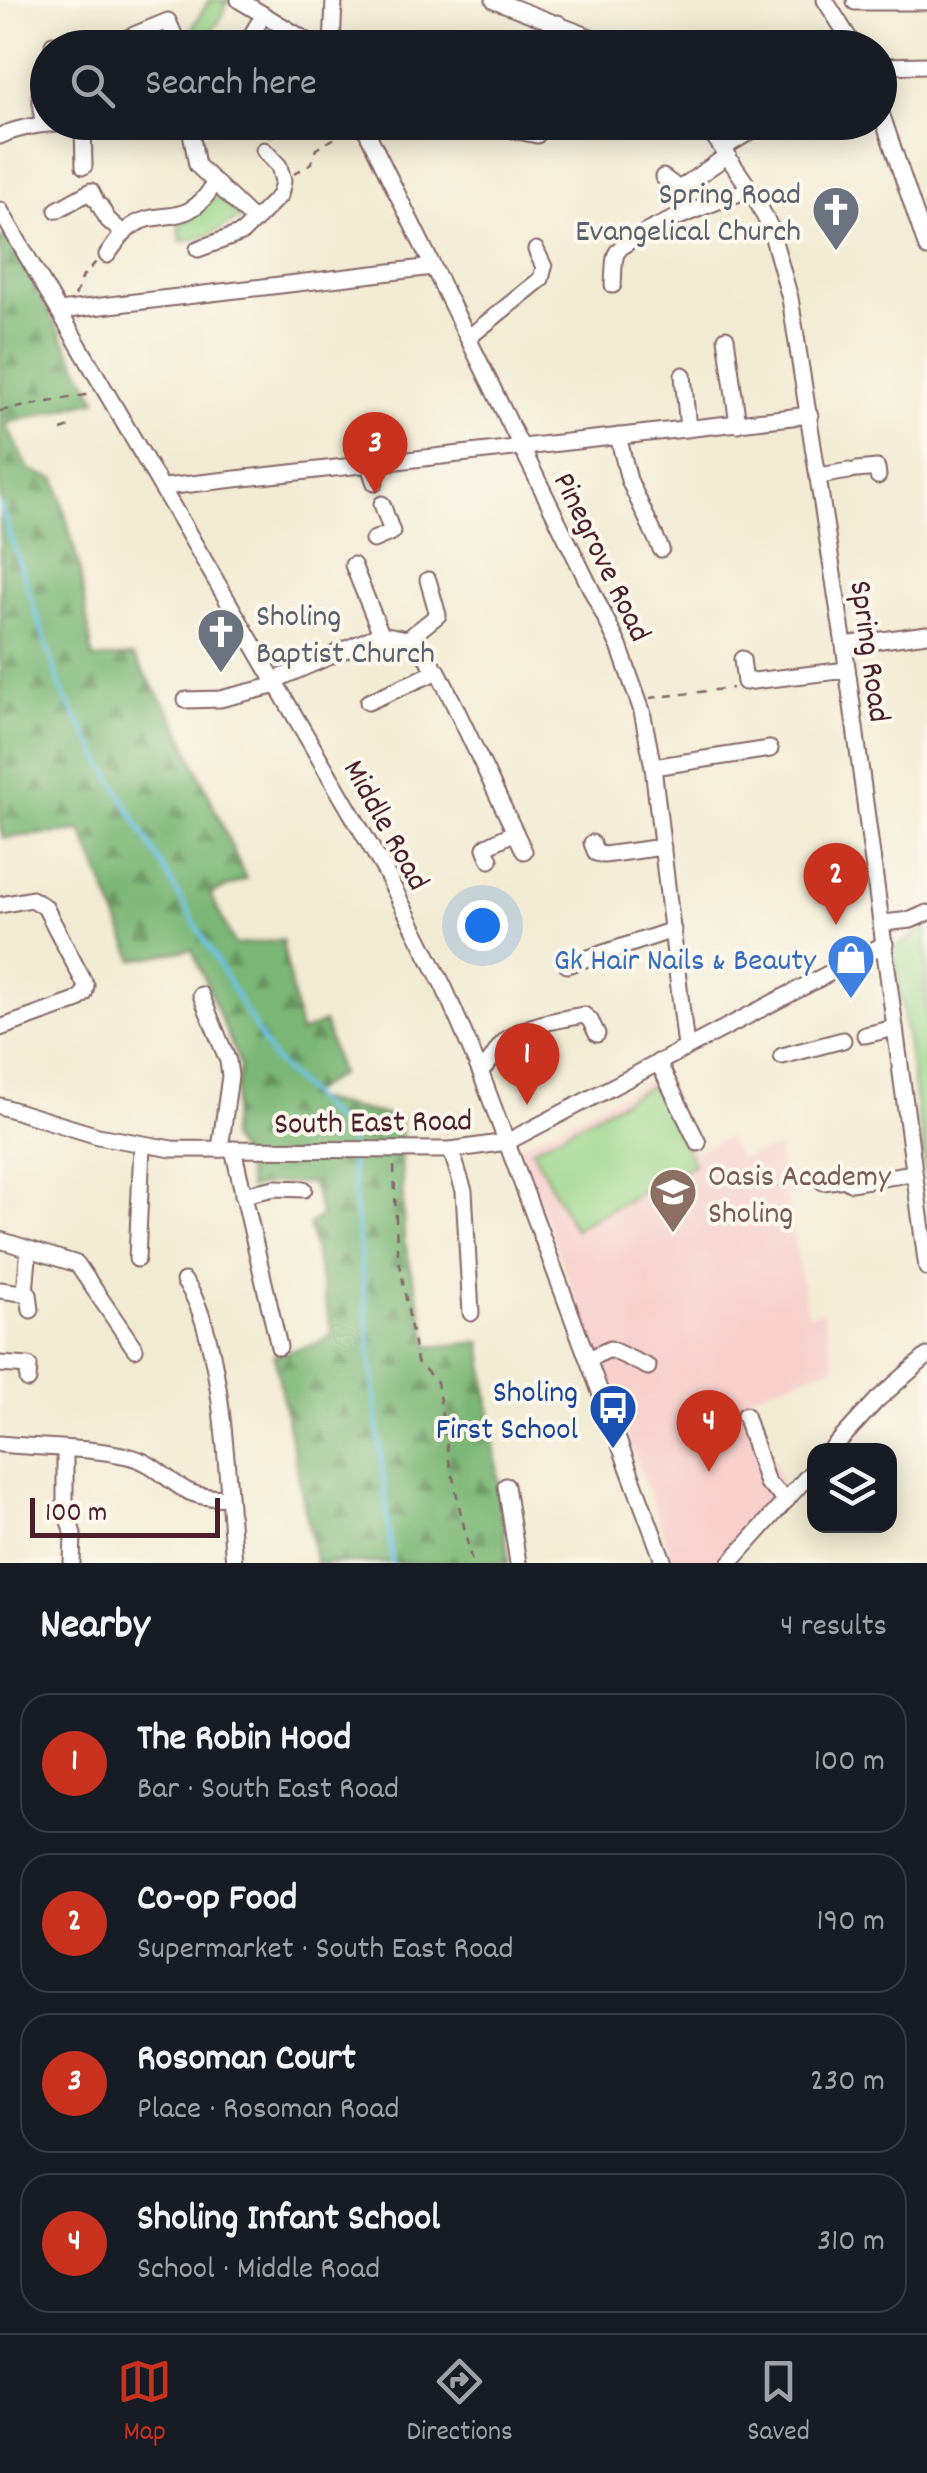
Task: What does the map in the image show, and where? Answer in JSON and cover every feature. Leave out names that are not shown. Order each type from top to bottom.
[{"type":"street","points":[[239,0],[289,30]]},
{"type":"street","points":[[333,30],[334,0]]},
{"type":"street","points":[[494,0],[531,6],[575,30]]},
{"type":"street","points":[[825,0],[844,30]]},
{"type":"street","points":[[852,30],[855,1],[927,2]]},
{"type":"street","points":[[146,30],[168,21],[172,30]]},
{"type":"street","points":[[555,30],[558,23]]},
{"type":"street","points":[[254,30],[258,24]]},
{"type":"street","points":[[897,66],[927,65]]},
{"type":"street","points":[[0,136],[30,126]]},
{"type":"street","points":[[84,140],[84,166]]},
{"type":"street","points":[[191,140],[193,156],[214,184],[255,221]]},
{"type":"street","name":"Pinegrove Road","points":[[371,140],[621,651],[642,712],[653,767],[686,1047]]},
{"type":"street","name":"Spring Road","points":[[717,140],[770,226],[784,272],[848,670],[927,1268]]},
{"type":"street","points":[[663,177],[679,189],[742,140]]},
{"type":"street","points":[[890,140],[927,248]]},
{"type":"street","points":[[198,249],[232,238],[274,202],[283,186],[279,166],[264,150]]},
{"type":"street","points":[[107,256],[124,234],[144,222],[190,212],[204,201],[214,184]]},
{"type":"street","points":[[613,285],[616,254],[622,248],[669,222],[750,188]]},
{"type":"street","points":[[56,210],[91,190],[108,220],[124,234]]},
{"type":"street","name":"Middle Road","points":[[0,210],[276,682],[384,871],[444,987],[480,1071],[664,1563]]},
{"type":"street","points":[[468,338],[542,279],[544,267],[536,250]]},
{"type":"street","points":[[59,312],[432,267]]},
{"type":"street","points":[[726,338],[738,424]]},
{"type":"street","points":[[682,375],[688,429]]},
{"type":"street","points":[[164,487],[810,415]]},
{"type":"street","points":[[618,436],[629,480],[661,550]]},
{"type":"street","points":[[368,463],[375,483]]},
{"type":"street","points":[[819,476],[877,468],[878,476]]},
{"type":"street","points":[[373,540],[400,529],[382,504]]},
{"type":"street","points":[[362,572],[381,634]]},
{"type":"street","points":[[408,638],[438,615],[428,580]]},
{"type":"street","points":[[186,700],[220,699],[276,682],[381,634],[408,638],[421,647],[438,671],[524,850]]},
{"type":"street","points":[[844,645],[927,634]]},
{"type":"street","points":[[742,659],[745,682],[848,670]]},
{"type":"street","points":[[368,702],[438,671]]},
{"type":"street","points":[[653,767],[770,749]]},
{"type":"street","points":[[490,860],[485,848],[515,832]]},
{"type":"street","points":[[592,843],[596,853],[604,854],[663,847]]},
{"type":"street","points":[[0,905],[32,900],[45,906],[86,986],[76,1001],[0,1028]]},
{"type":"street","points":[[883,923],[911,920],[927,913]]},
{"type":"street","points":[[567,965],[673,930]]},
{"type":"street","name":"South East Road","points":[[0,1106],[142,1146],[451,1150],[507,1142],[884,944]]},
{"type":"street","points":[[201,995],[228,1061],[226,1149],[243,1195],[279,1347]]},
{"type":"street","points":[[480,1071],[491,1064],[498,1047],[509,1037],[560,1020],[584,1015],[597,1034]]},
{"type":"street","points":[[865,1035],[895,1028]]},
{"type":"street","points":[[790,1059],[843,1040]]},
{"type":"street","points":[[658,1062],[698,1144]]},
{"type":"street","points":[[137,1259],[142,1146]]},
{"type":"street","points":[[451,1150],[464,1191],[471,1313]]},
{"type":"street","points":[[823,1182],[845,1179],[850,1183],[914,1173]]},
{"type":"street","points":[[243,1195],[275,1188],[304,1189]]},
{"type":"street","points":[[0,1240],[77,1264],[135,1349]]},
{"type":"street","points":[[25,1292],[28,1258]]},
{"type":"street","points":[[184,1281],[195,1295],[213,1359],[234,1563]]},
{"type":"street","points":[[0,1290],[25,1292],[30,1296],[31,1310]]},
{"type":"street","points":[[588,1359],[610,1349],[648,1367]]},
{"type":"street","points":[[837,1443],[877,1400],[927,1356]]},
{"type":"street","points":[[0,1364],[28,1366],[28,1380]]},
{"type":"street","points":[[745,1415],[767,1483],[786,1500]]},
{"type":"street","points":[[0,1444],[65,1450],[108,1446],[139,1460],[188,1493],[228,1496]]},
{"type":"street","points":[[65,1450],[65,1508],[72,1534],[72,1563]]},
{"type":"street","points":[[730,1563],[807,1477]]},
{"type":"street","points":[[506,1486],[518,1563]]},
{"type":"path","points":[[283,186],[311,163],[316,149],[331,140]]},
{"type":"path","points":[[77,309],[75,298],[83,276],[107,256]]},
{"type":"path","points":[[0,411],[106,390]]},
{"type":"path","points":[[61,430],[76,425]]},
{"type":"path","points":[[393,1150],[397,1247],[418,1362],[438,1382],[449,1460],[472,1563]]},
{"type":"shaded area","name":"Oasis Academy Sholing","points":[[656,1076],[695,1151],[727,1138],[740,1159],[778,1148],[807,1314],[823,1312],[835,1366],[748,1396],[783,1486],[715,1563],[675,1563],[519,1146]]},
{"type":"green space","points":[[209,0],[232,1],[226,3],[213,30],[191,30]]},
{"type":"green space","points":[[217,196],[243,217],[207,236],[181,242],[179,224]]},
{"type":"green space","points":[[7,236],[97,400],[6,424],[30,471],[56,479],[79,567],[93,659],[133,656],[176,721],[246,879],[210,894],[235,945],[282,940],[300,1033],[324,1022],[340,1074],[304,1097],[400,1118],[404,1240],[430,1347],[481,1342],[509,1563],[316,1563],[274,1355],[317,1344],[332,1334],[309,1225],[321,1216],[312,1183],[273,1183],[249,1189],[244,1159],[229,1138],[240,1065],[192,949],[134,960],[82,831],[3,838],[0,238]]},
{"type":"green space","points":[[927,927],[927,1181],[894,949]]},
{"type":"green space","points":[[652,1085],[694,1164],[574,1229],[532,1149]]},
{"type":"waterway","points":[[0,505],[63,694],[273,1059],[349,1135],[349,1145]]},
{"type":"waterway","points":[[350,1155],[392,1563]]},
{"type":"place","name":"Spring Road Evangelical Church","points":[[836,252]]},
{"type":"place","name":"Rosoman Court","points":[[375,494]]},
{"type":"place","name":"Sholing Baptist Church","points":[[221,674]]},
{"type":"place","name":"Co-op Food","points":[[836,925]]},
{"type":"place","name":"Gk Hair Nails & Beauty","points":[[851,1000]]},
{"type":"place","name":"The Robin Hood","points":[[527,1105]]},
{"type":"place","name":"Oasis Academy Sholing","points":[[673,1234]]},
{"type":"place","name":"Sholing First School","points":[[613,1450]]},
{"type":"place","name":"Sholing Infant School","points":[[709,1472]]}]
